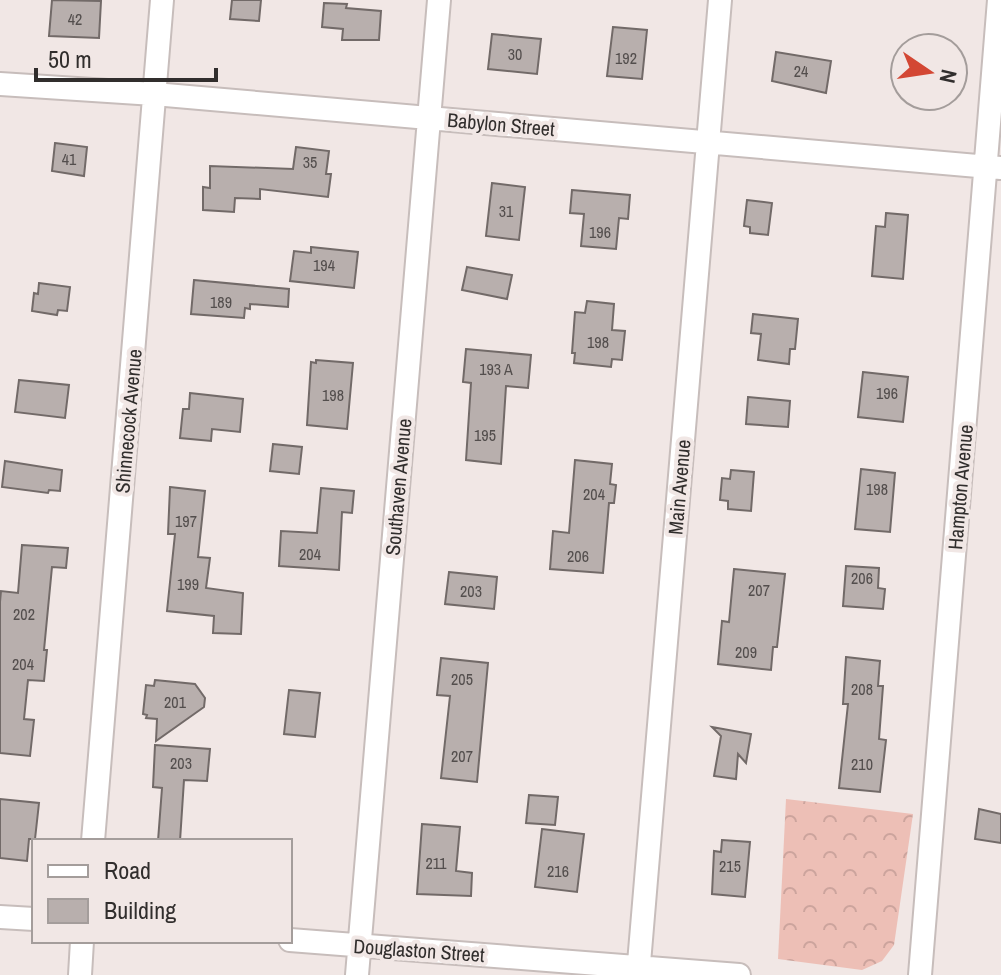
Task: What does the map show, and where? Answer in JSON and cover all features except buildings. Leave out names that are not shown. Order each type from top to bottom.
[{"type":"street","name":"Shinnecock Avenue","points":[[93,839],[162,0]]},
{"type":"street","name":"Southaven Avenue","points":[[357,975],[439,0]]},
{"type":"street","name":"Main Avenue","points":[[638,970],[720,0]]},
{"type":"street","name":"Hampton Avenue","points":[[920,975],[993,167],[999,0]]},
{"type":"street","name":"Babylon Street","points":[[0,84],[154,94],[993,167]]},
{"type":"street","points":[[0,917],[32,919]]},
{"type":"street","name":"Douglaston Street","points":[[292,940],[638,970],[739,975]]},
{"type":"street","points":[[80,975],[82,943]]},
{"type":"green space","points":[[786,799],[913,814],[894,945],[882,961],[862,970],[778,959]]}]
